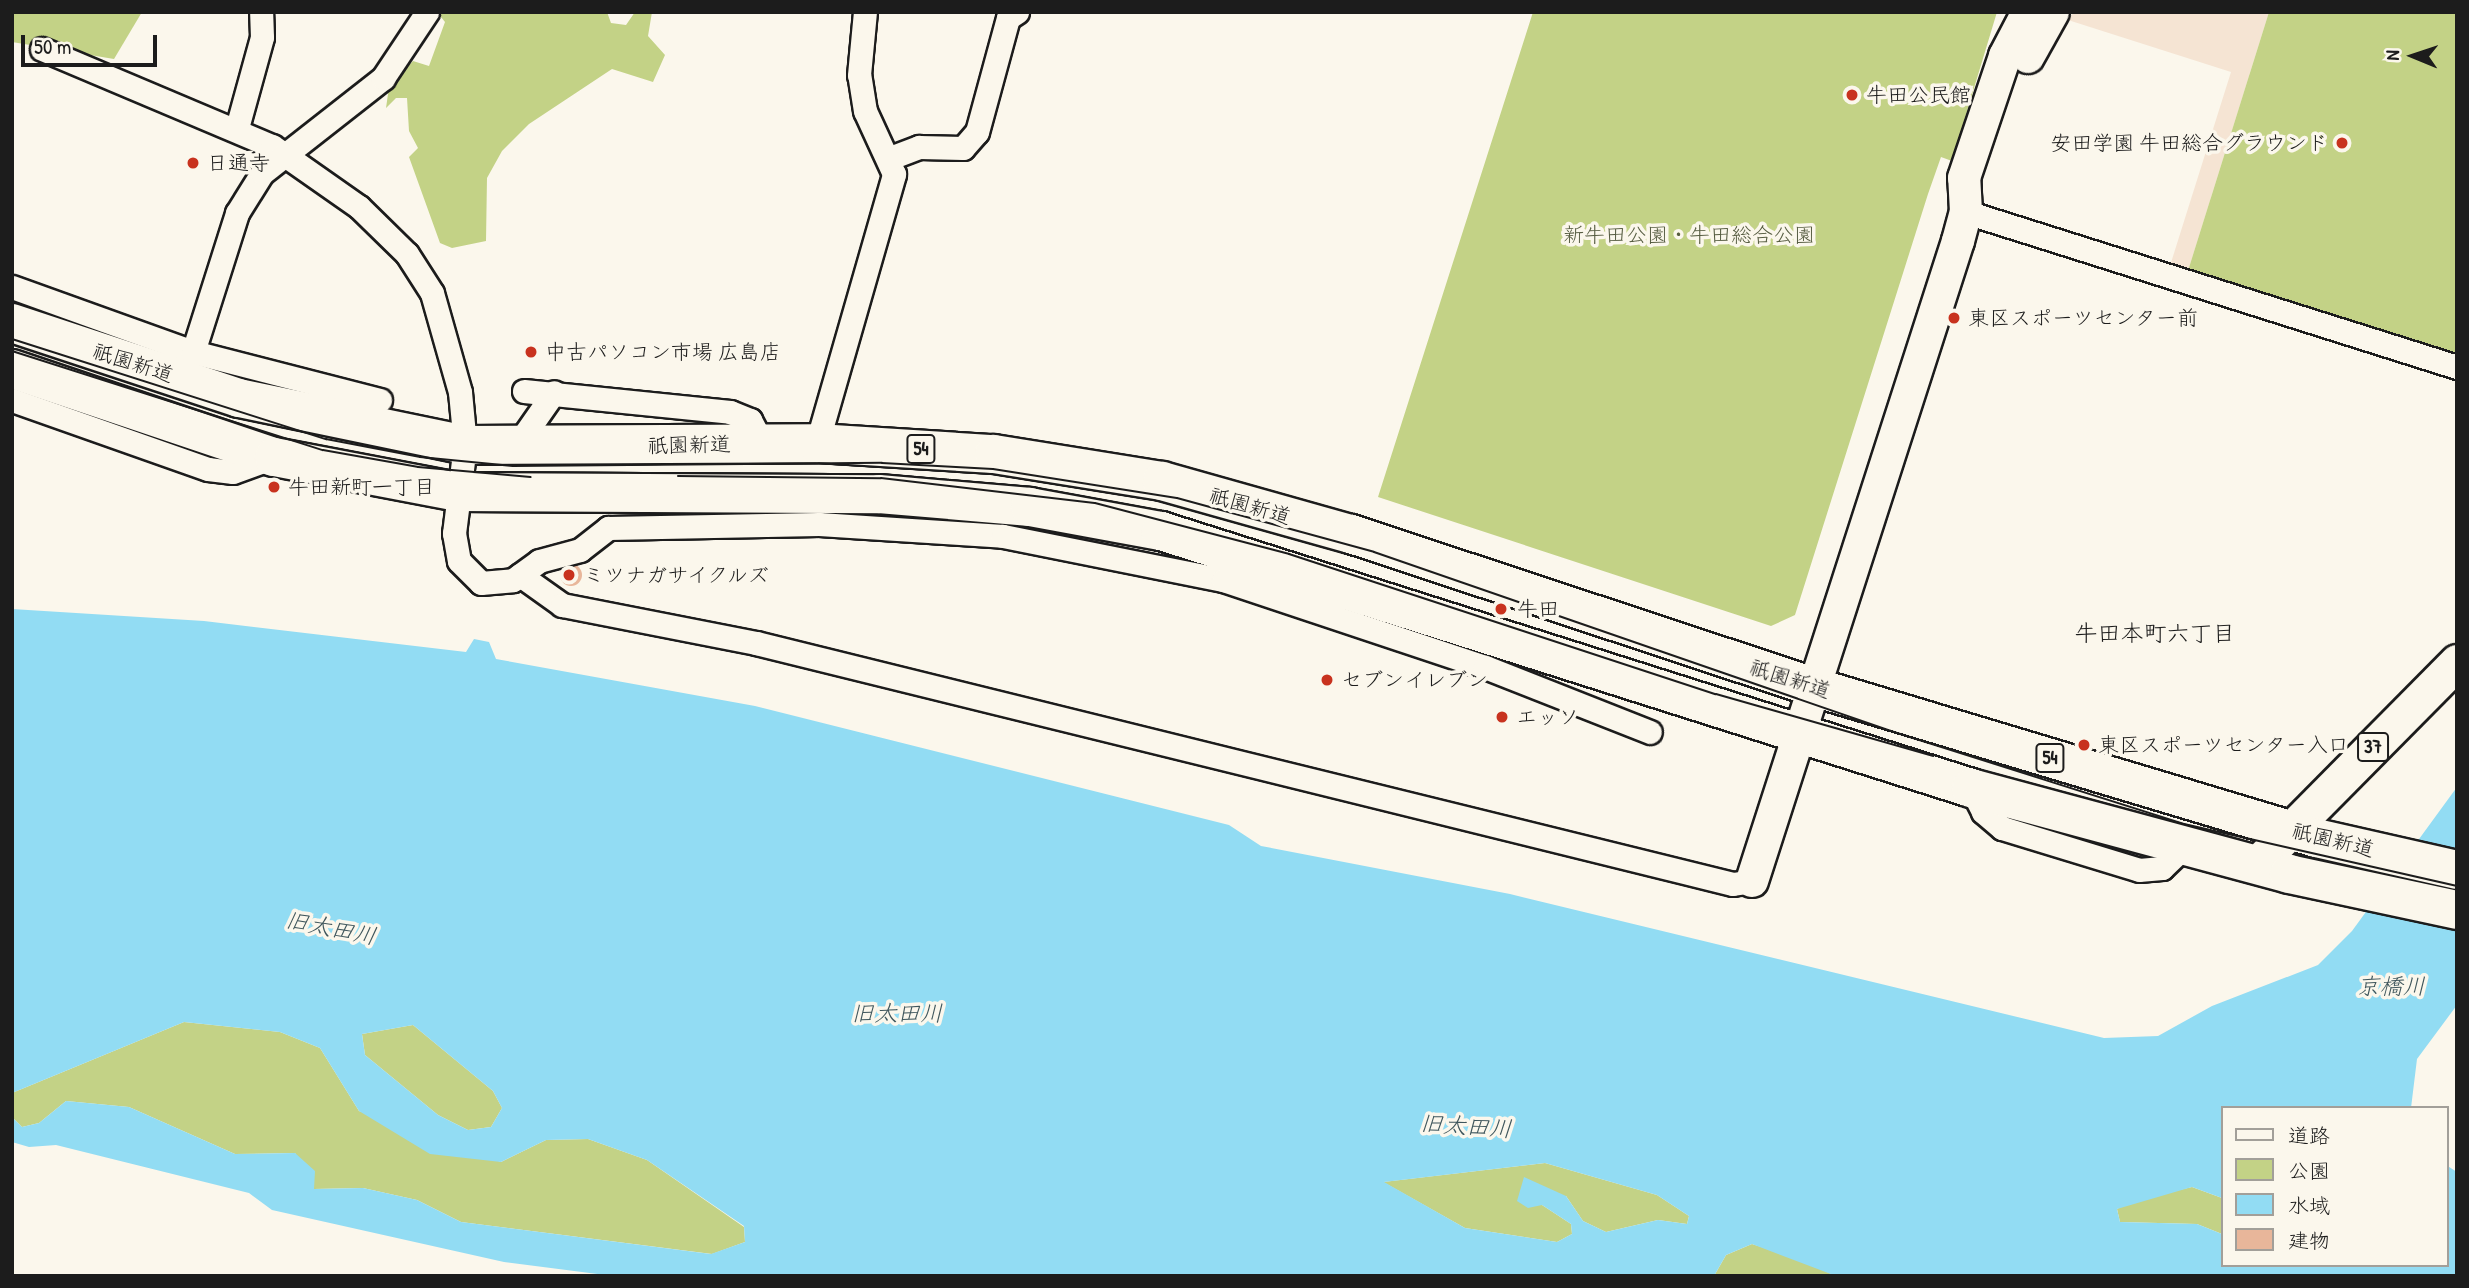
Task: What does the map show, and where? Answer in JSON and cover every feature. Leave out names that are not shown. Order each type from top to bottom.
[{"type":"highway","name":"祇園新道","points":[[12,323],[278,391],[465,445],[515,448],[817,443],[994,454],[1162,481],[1351,534],[1814,687],[2305,834],[2457,870]]},
{"type":"highway","name":"祇園新道","points":[[12,369],[92,414],[274,457],[457,492],[879,494],[1030,507],[1161,531],[1325,579],[1605,674],[1971,788],[2295,875],[2457,910]]},
{"type":"main road","name":"37","points":[[2257,864],[2305,834],[2457,662]]},
{"type":"street","points":[[237,128],[262,37],[261,12]]},
{"type":"street","points":[[193,352],[237,213],[281,153],[383,78],[427,12]]},
{"type":"street","points":[[817,443],[894,174],[890,158],[865,111],[861,87],[864,12]]},
{"type":"street","points":[[890,158],[919,147],[963,148],[977,132],[1008,18],[1017,12]]},
{"type":"street","points":[[1966,212],[1964,178],[2004,56],[2028,12]]},
{"type":"street","points":[[520,575],[562,605],[756,643],[1733,884],[1752,881],[1966,212],[1985,185],[2024,65],[2053,12]]},
{"type":"street","points":[[42,48],[237,128],[281,153],[359,207],[407,254],[432,293],[447,340],[465,445],[457,492],[455,547],[468,574],[499,585],[558,553],[580,550],[608,528],[726,523],[1003,536],[1161,564],[1293,603],[1555,692],[1650,732]]},
{"type":"street","points":[[1966,212],[2457,367]]},
{"type":"street","points":[[12,287],[193,352],[278,391],[380,400]]},
{"type":"street","points":[[524,391],[730,412],[750,420],[763,444]]},
{"type":"street","points":[[515,448],[554,392]]},
{"type":"street","points":[[12,400],[92,414]]},
{"type":"street","points":[[695,495],[726,523]]},
{"type":"street","points":[[1003,536],[1030,507]]},
{"type":"street","points":[[1293,603],[1325,579]]},
{"type":"street","points":[[1555,692],[1605,674]]},
{"type":"shaded area","points":[[2074,12],[2269,12],[2187,274],[2169,269],[2231,72],[2068,20]]},
{"type":"green space","points":[[12,12],[142,12],[114,59],[12,42]]},
{"type":"green space","points":[[437,12],[607,12],[611,23],[626,25],[635,12],[652,12],[648,36],[665,55],[653,82],[612,69],[529,124],[502,151],[487,178],[486,241],[452,248],[440,243],[409,157],[418,148],[409,131],[407,98],[396,98],[386,108],[389,87],[413,61],[429,66],[445,22]]},
{"type":"green space","name":"新牛田公園・牛田総合公園","points":[[1533,12],[1997,12],[1952,161],[1941,157],[1928,194],[1795,615],[1771,626],[1378,497]]},
{"type":"green space","name":"安田学園 牛田総合グラウンド","points":[[2269,12],[2457,12],[2457,360],[2187,274]]},
{"type":"green space","points":[[184,1022],[280,1032],[320,1048],[359,1111],[501,1162],[546,1140],[588,1139],[647,1160],[744,1227],[745,1242],[712,1254],[461,1222],[417,1200],[363,1188],[314,1189],[295,1153],[235,1154],[129,1107],[66,1101],[39,1123],[22,1127],[12,1117],[12,1093]]},
{"type":"green space","points":[[413,1025],[493,1091],[502,1108],[491,1127],[468,1130],[438,1115],[365,1055],[362,1034]]},
{"type":"green space","points":[[1545,1163],[1657,1195],[1689,1216],[1687,1224],[1658,1220],[1606,1232],[1583,1221],[1566,1196],[1542,1205],[1571,1224],[1572,1234],[1557,1242],[1465,1228],[1383,1182]]},
{"type":"green space","points":[[2192,1187],[2220,1197],[2220,1233],[2197,1224],[2120,1222],[2117,1209],[2131,1201]]},
{"type":"green space","points":[[1752,1244],[1796,1258],[1836,1276],[1714,1276],[1726,1255]]},
{"type":"water","name":"旧太田川","points":[[12,609],[204,621],[466,652],[474,639],[489,642],[496,659],[755,706],[1229,825],[1261,846],[1510,894],[2104,1038],[2158,1036],[2212,1006],[2318,965],[2352,931],[2457,787],[2457,1005],[2417,1059],[2411,1106],[2220,1106],[2220,1197],[2192,1187],[2117,1209],[2120,1222],[2197,1224],[2220,1233],[2220,1267],[2448,1267],[2448,1166],[2457,1172],[2457,1276],[1836,1276],[1752,1244],[1726,1255],[1714,1276],[613,1276],[504,1262],[272,1210],[249,1193],[56,1145],[29,1147],[12,1142],[12,1117],[22,1127],[39,1123],[66,1101],[129,1107],[235,1154],[295,1153],[315,1171],[314,1189],[363,1188],[417,1200],[461,1222],[711,1254],[745,1242],[744,1226],[647,1160],[588,1139],[546,1140],[501,1162],[430,1154],[359,1111],[320,1048],[280,1032],[184,1022],[12,1093]],"holes":[[[413,1025],[493,1091],[502,1108],[491,1127],[468,1130],[438,1115],[365,1055],[362,1034]],[[1545,1163],[1657,1195],[1689,1216],[1687,1224],[1658,1220],[1606,1232],[1583,1221],[1566,1196],[1524,1177],[1517,1201],[1528,1208],[1542,1205],[1571,1224],[1572,1234],[1557,1242],[1465,1228],[1384,1182]]]},
{"type":"building","name":"ミツナガサイクルズ","points":[[571,564],[579,567],[582,575],[579,583],[571,586],[563,583],[560,575],[563,567]]},
{"type":"tram line","points":[[12,339],[326,439],[420,457],[513,466],[882,463],[993,469],[1177,498],[1374,552],[1891,731],[2184,824],[2457,886]]},
{"type":"tram line","points":[[12,351],[323,450],[418,467],[531,477]]},
{"type":"tram line","points":[[678,476],[881,478],[1095,503],[1289,554],[1716,694],[1933,756]]},
{"type":"place","name":"牛田公民館","points":[[1852,95]]},
{"type":"place","name":"安田学園 牛田総合グラウンド","points":[[2342,143]]},
{"type":"place","name":"日通寺","points":[[193,163]]},
{"type":"place","name":"東区スポーツセンター前","points":[[1954,318]]},
{"type":"place","name":"中古パソコン市場 広島店","points":[[531,352]]},
{"type":"place","name":"牛田新町一丁目","points":[[274,487]]},
{"type":"place","name":"ミツナガサイクルズ","points":[[569,575]]},
{"type":"place","name":"牛田","points":[[1501,609]]},
{"type":"place","name":"セブンイレブン","points":[[1327,680]]},
{"type":"place","name":"エッソ","points":[[1502,717]]},
{"type":"place","name":"東区スポーツセンター入口","points":[[2084,745]]},
{"type":"district","name":"牛田本町六丁目","points":[[2155,633]]},
{"type":"water label","name":"京橋川","points":[[2391,986]]}]
